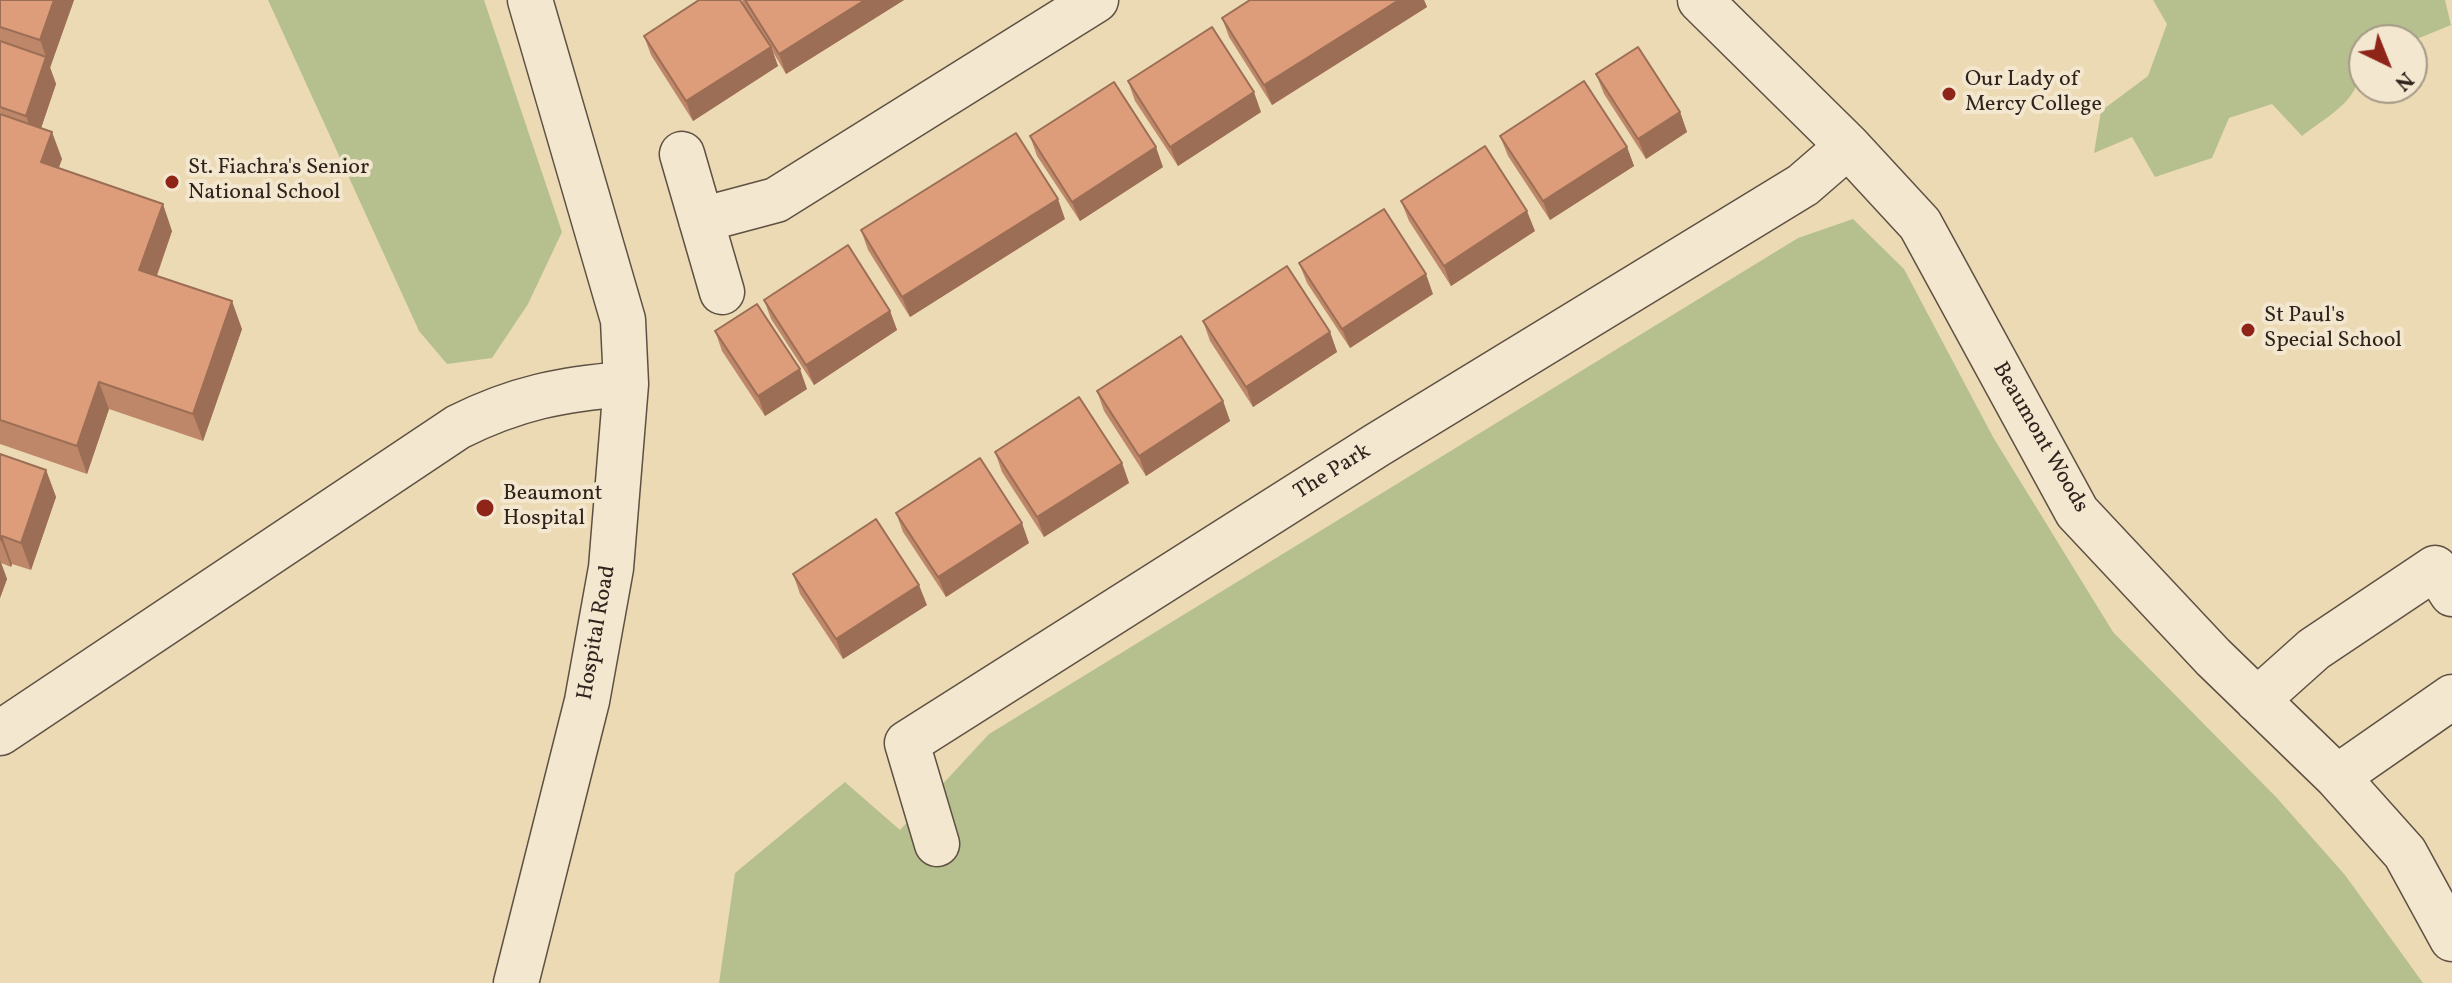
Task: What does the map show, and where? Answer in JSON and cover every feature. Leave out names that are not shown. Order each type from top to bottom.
[{"type":"street","name":"Hospital Road","points":[[516,983],[587,701],[611,568],[626,384],[623,320],[530,0]]},
{"type":"street","points":[[701,220],[776,200],[1096,0]]},
{"type":"street","name":"Beaumont Woods","points":[[1700,0],[1848,146],[1920,224],[2077,512],[2213,657],[2337,777],[2405,853],[2452,939]]},
{"type":"street","name":"The Park","points":[[937,844],[907,743],[1377,445],[1803,185],[1848,146]]},
{"type":"street","points":[[682,154],[722,292]]},
{"type":"street","points":[[0,733],[458,427],[494,409],[570,388],[626,384]]},
{"type":"street","points":[[2257,700],[2314,649],[2435,568],[2452,594]]},
{"type":"street","points":[[2337,777],[2452,697]]},
{"type":"green space","points":[[268,0],[484,0],[562,232],[528,304],[492,358],[447,364],[419,331]]},
{"type":"green space","points":[[2153,0],[2445,0],[2451,25],[2428,34],[2428,24],[2348,24],[2348,99],[2330,116],[2302,136],[2272,104],[2229,118],[2212,158],[2155,177],[2132,137],[2094,153],[2101,111],[2148,76],[2167,24]]},
{"type":"green space","points":[[1853,219],[1904,269],[1993,437],[2113,632],[2277,798],[2345,875],[2423,983],[719,983],[735,873],[845,782],[900,830],[989,734],[1798,238]]},
{"type":"building","points":[[0,0],[54,0],[40,40],[0,27]]},
{"type":"building","points":[[699,0],[740,0],[771,47],[686,101],[644,36]]},
{"type":"building","points":[[745,0],[865,0],[779,54]]},
{"type":"building","points":[[1250,0],[1399,0],[1264,85],[1222,18]]},
{"type":"building","points":[[1212,27],[1254,92],[1170,147],[1128,81]]},
{"type":"building","points":[[0,41],[46,57],[26,116],[0,107]]},
{"type":"building","points":[[1638,47],[1680,112],[1638,139],[1596,74]]},
{"type":"building","points":[[1584,81],[1627,147],[1543,201],[1500,136]]},
{"type":"building","points":[[1114,82],[1156,147],[1072,202],[1030,136]]},
{"type":"building","points":[[0,114],[52,132],[41,162],[163,204],[139,270],[232,301],[193,414],[99,382],[77,446],[0,420]]},
{"type":"building","points":[[1016,133],[1058,199],[902,297],[861,230]]},
{"type":"building","points":[[1485,146],[1527,211],[1444,266],[1401,201]]},
{"type":"building","points":[[1384,209],[1426,274],[1342,329],[1299,263]]},
{"type":"building","points":[[848,245],[890,311],[806,365],[764,300]]},
{"type":"building","points":[[1287,266],[1330,332],[1246,387],[1203,321]]},
{"type":"building","points":[[757,304],[800,369],[758,396],[715,331]]},
{"type":"building","points":[[1181,336],[1223,401],[1139,456],[1097,391]]},
{"type":"building","points":[[1079,397],[1122,463],[1037,517],[995,452]]},
{"type":"building","points":[[0,454],[46,470],[21,543],[2,536],[0,539]]},
{"type":"building","points":[[980,458],[1022,523],[938,577],[896,513]]},
{"type":"building","points":[[876,519],[919,585],[836,639],[793,574]]},
{"type":"place","name":"Our Lady of Mercy College","points":[[1949,94]]},
{"type":"place","name":"St. Fiachra's Senior National School","points":[[172,182]]},
{"type":"place","name":"St Paul's Special School","points":[[2248,330]]},
{"type":"place","name":"Beaumont Hospital","points":[[485,508]]}]
